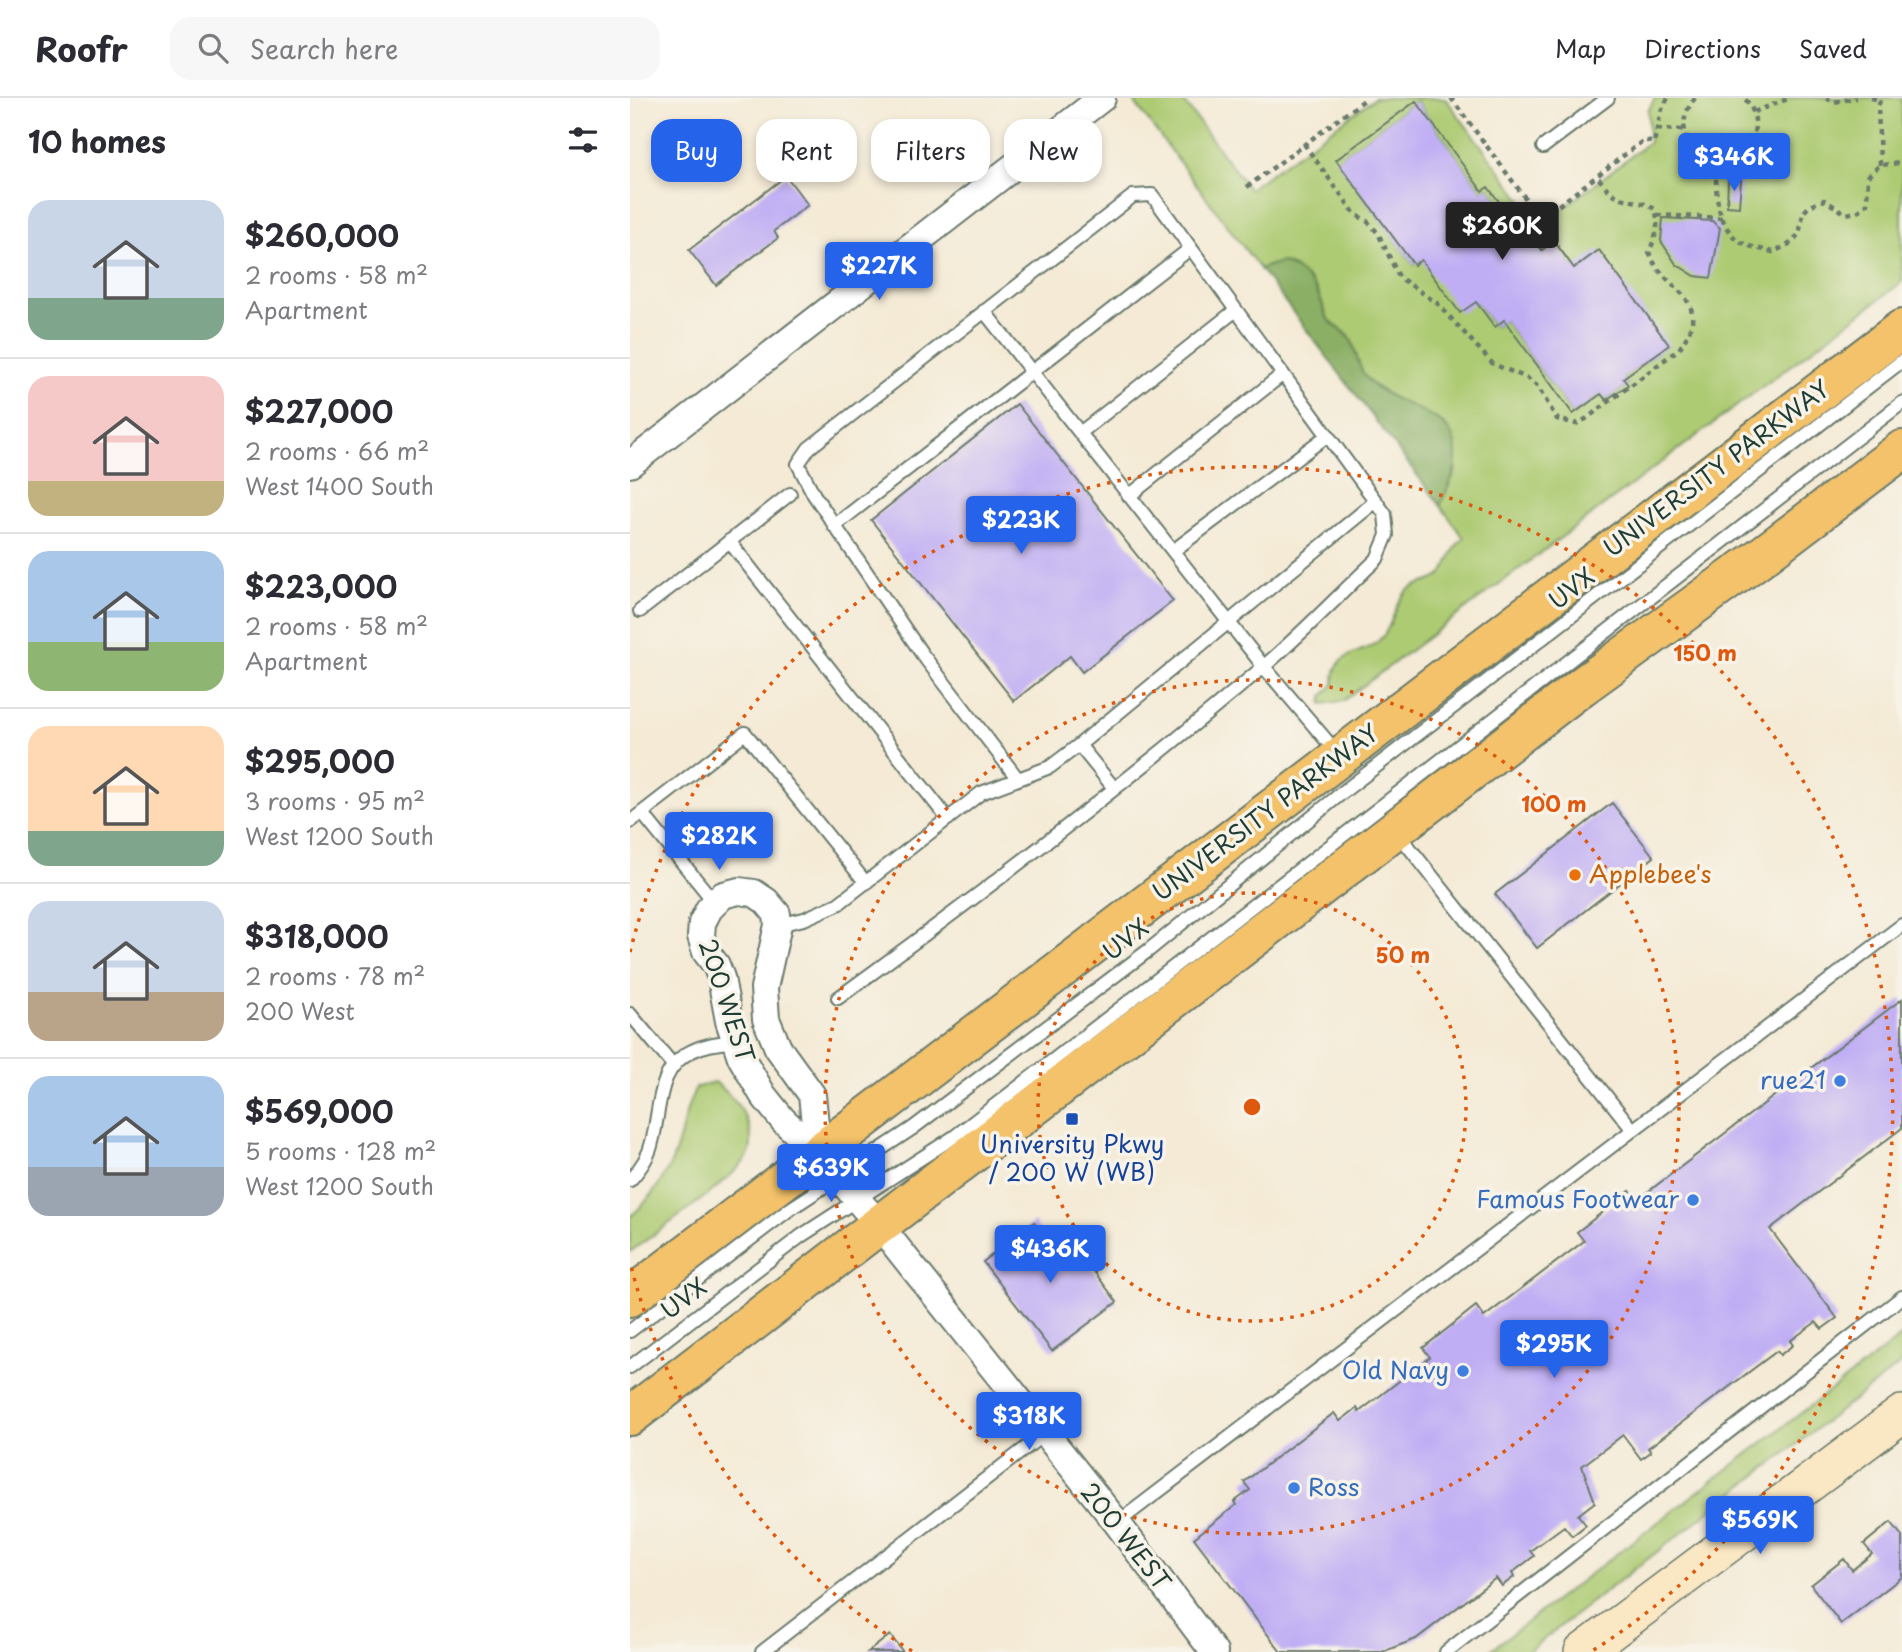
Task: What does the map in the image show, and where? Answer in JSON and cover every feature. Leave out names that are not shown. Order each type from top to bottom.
[{"type":"main road","name":"UNIVERSITY PARKWAY","points":[[630,1297],[829,1165],[1340,757],[1902,329]]},
{"type":"main road","points":[[630,1416],[869,1212],[1395,829],[1581,687],[1902,450]]},
{"type":"street","points":[[630,464],[1101,100]]},
{"type":"street","name":"200 WEST","points":[[829,1165],[812,1095],[778,1048],[766,1018],[764,988],[778,925],[777,914],[766,901],[754,893],[739,891],[723,895],[709,909],[702,923],[701,936],[706,952],[716,965],[721,978],[735,1041],[750,1074],[774,1110],[829,1165],[869,1212],[1117,1524],[1214,1652]]},
{"type":"street","points":[[1583,1652],[1902,1414]]},
{"type":"lane","points":[[1544,146],[1608,98]]},
{"type":"lane","points":[[838,998],[1066,830],[1264,667],[1377,559],[1387,536],[1385,514],[1152,195],[1133,197],[809,448],[798,464],[834,526],[922,654],[1018,779]]},
{"type":"lane","points":[[834,526],[1191,248]]},
{"type":"lane","points":[[1080,433],[1236,310]]},
{"type":"lane","points":[[984,311],[1264,667],[1340,757]]},
{"type":"lane","name":"UVX","points":[[630,1331],[755,1235],[829,1165],[921,1122],[1149,950],[1343,792],[1902,361]]},
{"type":"lane","points":[[1129,496],[1283,374]]},
{"type":"lane","name":"UVX","points":[[630,1367],[801,1236],[869,1212],[954,1137],[1902,403]]},
{"type":"lane","points":[[1173,551],[1328,435]]},
{"type":"lane","points":[[640,611],[790,494]]},
{"type":"lane","points":[[778,925],[804,919],[838,904],[981,793],[1050,767],[1376,501]]},
{"type":"lane","points":[[729,541],[948,819]]},
{"type":"lane","points":[[630,822],[745,733],[866,883]]},
{"type":"lane","points":[[1079,745],[1114,788]]},
{"type":"lane","points":[[642,813],[715,903]]},
{"type":"lane","points":[[1395,829],[1633,1130]]},
{"type":"lane","points":[[1117,1524],[1902,925]]},
{"type":"lane","points":[[630,1014],[673,1065]]},
{"type":"lane","points":[[630,1180],[641,1168],[652,1145],[664,1079],[673,1065],[690,1052],[709,1045],[735,1041]]},
{"type":"lane","points":[[1446,1652],[1902,1297]]},
{"type":"lane","points":[[762,1652],[1044,1434]]},
{"type":"path","points":[[1247,187],[1367,98]]},
{"type":"path","points":[[1451,98],[1537,214]]},
{"type":"path","points":[[1522,212],[1546,215],[1644,140],[1654,144],[1661,111],[1668,98]]},
{"type":"path","points":[[1695,98],[1688,106],[1685,118],[1689,141],[1706,157],[1718,159],[1740,153],[1754,135],[1754,112],[1744,98]]},
{"type":"path","points":[[1749,103],[1755,98]]},
{"type":"path","points":[[1754,112],[1790,98]]},
{"type":"path","points":[[1826,98],[1833,102],[1856,98]]},
{"type":"path","points":[[1871,98],[1880,101],[1880,165]]},
{"type":"path","points":[[1657,129],[1685,130]]},
{"type":"path","points":[[1304,144],[1355,214],[1367,221],[1378,233],[1399,277],[1437,303],[1493,364],[1527,378],[1538,387],[1557,419],[1576,424],[1679,349],[1690,334],[1693,313],[1685,295],[1654,265],[1649,252],[1657,235],[1659,221],[1655,209],[1642,201],[1622,198],[1609,191],[1597,176]]},
{"type":"path","points":[[1718,159],[1715,181],[1722,218],[1735,238],[1750,247],[1773,252],[1793,242],[1800,229],[1802,213],[1811,204],[1824,200],[1847,214],[1859,211],[1867,204],[1868,176],[1880,165],[1902,163]]},
{"type":"path","points":[[1657,215],[1722,218]]},
{"type":"green space","points":[[1138,98],[1181,98],[1249,189],[1375,98],[1445,98],[1522,200],[1506,211],[1488,187],[1482,191],[1416,101],[1337,160],[1414,265],[1421,260],[1476,302],[1495,327],[1504,320],[1573,414],[1601,394],[1607,400],[1628,385],[1623,378],[1668,345],[1574,268],[1554,241],[1542,250],[1530,234],[1649,142],[1648,111],[1655,98],[1902,98],[1902,282],[1343,701],[1322,704],[1323,696],[1334,684],[1335,672],[1344,658],[1369,647],[1384,635],[1407,591],[1441,575],[1464,538],[1440,505],[1456,470],[1399,401],[1369,382],[1359,369],[1348,335],[1328,319],[1317,290],[1308,279],[1294,267],[1280,262],[1260,269],[1135,103]]},
{"type":"green space","points":[[1280,262],[1300,272],[1310,282],[1318,294],[1326,316],[1350,338],[1361,369],[1374,386],[1433,417],[1450,431],[1456,449],[1455,466],[1440,505],[1260,269]]},
{"type":"green space","points":[[715,1082],[743,1112],[750,1130],[750,1151],[745,1160],[716,1188],[630,1252],[630,1217],[653,1193],[665,1174],[697,1087]]},
{"type":"green space","points":[[1902,1336],[1902,1363],[1527,1652],[1488,1652]]},
{"type":"building","points":[[1416,101],[1482,191],[1488,187],[1506,211],[1515,205],[1527,222],[1523,225],[1542,250],[1554,241],[1574,268],[1599,250],[1669,345],[1623,378],[1628,385],[1606,400],[1601,394],[1573,414],[1504,320],[1495,327],[1476,302],[1460,313],[1421,260],[1414,265],[1336,160]]},
{"type":"building","points":[[1728,180],[1741,180],[1739,207],[1727,206]]},
{"type":"building","points":[[778,182],[791,182],[808,205],[774,231],[778,238],[716,285],[689,250]]},
{"type":"building","points":[[1663,218],[1712,221],[1720,228],[1711,278],[1695,276],[1676,264],[1661,241]]},
{"type":"building","points":[[1017,404],[1173,601],[1082,672],[1070,656],[1014,701],[871,520]]},
{"type":"building","name":"Applebee's","points":[[1612,803],[1654,857],[1537,948],[1495,894]]},
{"type":"building","points":[[1902,999],[1902,1128],[1770,1229],[1837,1318],[1822,1329],[1816,1322],[1790,1341],[1793,1345],[1780,1355],[1777,1351],[1648,1448],[1651,1452],[1641,1459],[1623,1435],[1582,1466],[1595,1502],[1578,1515],[1586,1525],[1572,1536],[1564,1526],[1530,1551],[1534,1556],[1512,1573],[1514,1577],[1502,1586],[1496,1578],[1416,1639],[1382,1652],[1281,1652],[1194,1538],[1236,1505],[1234,1502],[1250,1490],[1244,1482],[1334,1413],[1340,1421],[1357,1408],[1359,1412],[1430,1357],[1423,1348],[1476,1306],[1484,1317],[1584,1241],[1577,1232],[1630,1191],[1637,1200]]},
{"type":"building","points":[[1034,1222],[1055,1250],[1069,1238],[1117,1302],[1052,1351],[983,1262]]},
{"type":"building","points":[[1891,1522],[1902,1536],[1902,1577],[1841,1624],[1811,1585],[1844,1559],[1852,1570],[1872,1554],[1864,1544]]},
{"type":"building","points":[[890,1635],[903,1652],[868,1652]]},
{"type":"place","name":"Applebee's","points":[[1575,875]]},
{"type":"place","name":"rue21","points":[[1840,1081]]},
{"type":"place","name":"University Pkwy / 200 W (WB)","points":[[1072,1119]]},
{"type":"place","name":"Famous Footwear","points":[[1693,1200]]},
{"type":"place","name":"Old Navy","points":[[1463,1371]]},
{"type":"place","name":"Ross","points":[[1294,1488]]}]
